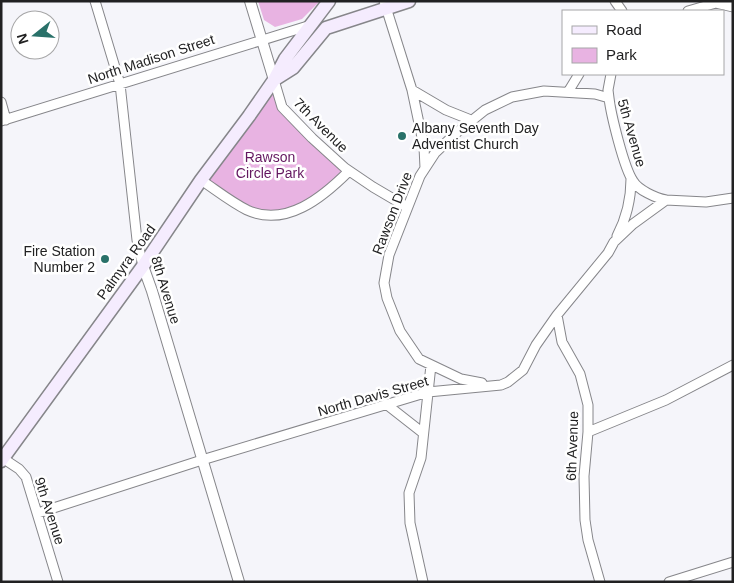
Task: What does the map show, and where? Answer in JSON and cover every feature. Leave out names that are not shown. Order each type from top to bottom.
[{"type":"main road","name":"Palmyra Road","points":[[2,458],[142,266],[201,180],[274,80],[285,59],[329,1]]},
{"type":"main road","points":[[386,5],[409,1]]},
{"type":"main road","name":"Palmyra Road","points":[[274,80],[293,68],[326,28],[386,5]]},
{"type":"street","name":"8th Avenue","points":[[95,1],[120,84],[137,240],[142,266],[152,291],[239,582]]},
{"type":"street","name":"7th Avenue","points":[[250,1],[282,107],[312,138],[349,171],[407,207]]},
{"type":"street","points":[[691,10],[712,3],[733,7]]},
{"type":"street","points":[[386,5],[412,90],[424,147],[425,168]]},
{"type":"street","name":"North Madison Street","points":[[4,121],[311,25]]},
{"type":"street","points":[[568,92],[578,75]]},
{"type":"street","points":[[609,98],[608,90],[611,75]]},
{"type":"street","points":[[412,90],[446,110],[471,120]]},
{"type":"street","name":"Rawson Drive","points":[[493,385],[461,379],[419,359],[400,331],[392,314],[384,284],[389,255],[407,207],[425,168],[435,153],[471,120],[498,103],[528,93],[544,90],[568,92]]},
{"type":"street","name":"5th Avenue","points":[[568,92],[595,94],[609,98],[631,179],[649,193],[666,200]]},
{"type":"street","points":[[1,102],[4,121]]},
{"type":"street","points":[[201,180],[247,210],[262,215],[286,214],[313,202],[333,187],[349,171]]},
{"type":"street","name":"5th Avenue","points":[[614,242],[629,208],[631,179]]},
{"type":"street","points":[[666,200],[706,202],[733,198]]},
{"type":"street","name":"North Davis Street","points":[[38,513],[202,460],[428,392],[508,382],[523,370],[536,345],[557,315],[608,253],[614,242],[666,200]]},
{"type":"street","name":"6th Avenue","points":[[557,315],[562,342],[575,364],[584,388],[589,414],[584,476],[585,520],[588,540],[600,582]]},
{"type":"street","points":[[423,582],[408,507],[410,486],[421,458],[431,365]]},
{"type":"street","points":[[588,432],[666,400],[733,365]]},
{"type":"street","points":[[386,404],[424,433]]},
{"type":"street","name":"9th Avenue","points":[[2,458],[19,469],[26,477],[58,582]]},
{"type":"street","points":[[669,582],[733,562]]},
{"type":"green space","points":[[258,1],[320,1],[302,19],[275,27],[264,20]]},
{"type":"green space","name":"Rawson Circle Park","points":[[272,81],[279,104],[344,168],[333,186],[282,213],[248,208],[203,180]]},
{"type":"place","name":"Albany Seventh Day Adventist Church","points":[[402,136]]},
{"type":"place","name":"Fire Station Number 2","points":[[105,259]]}]
